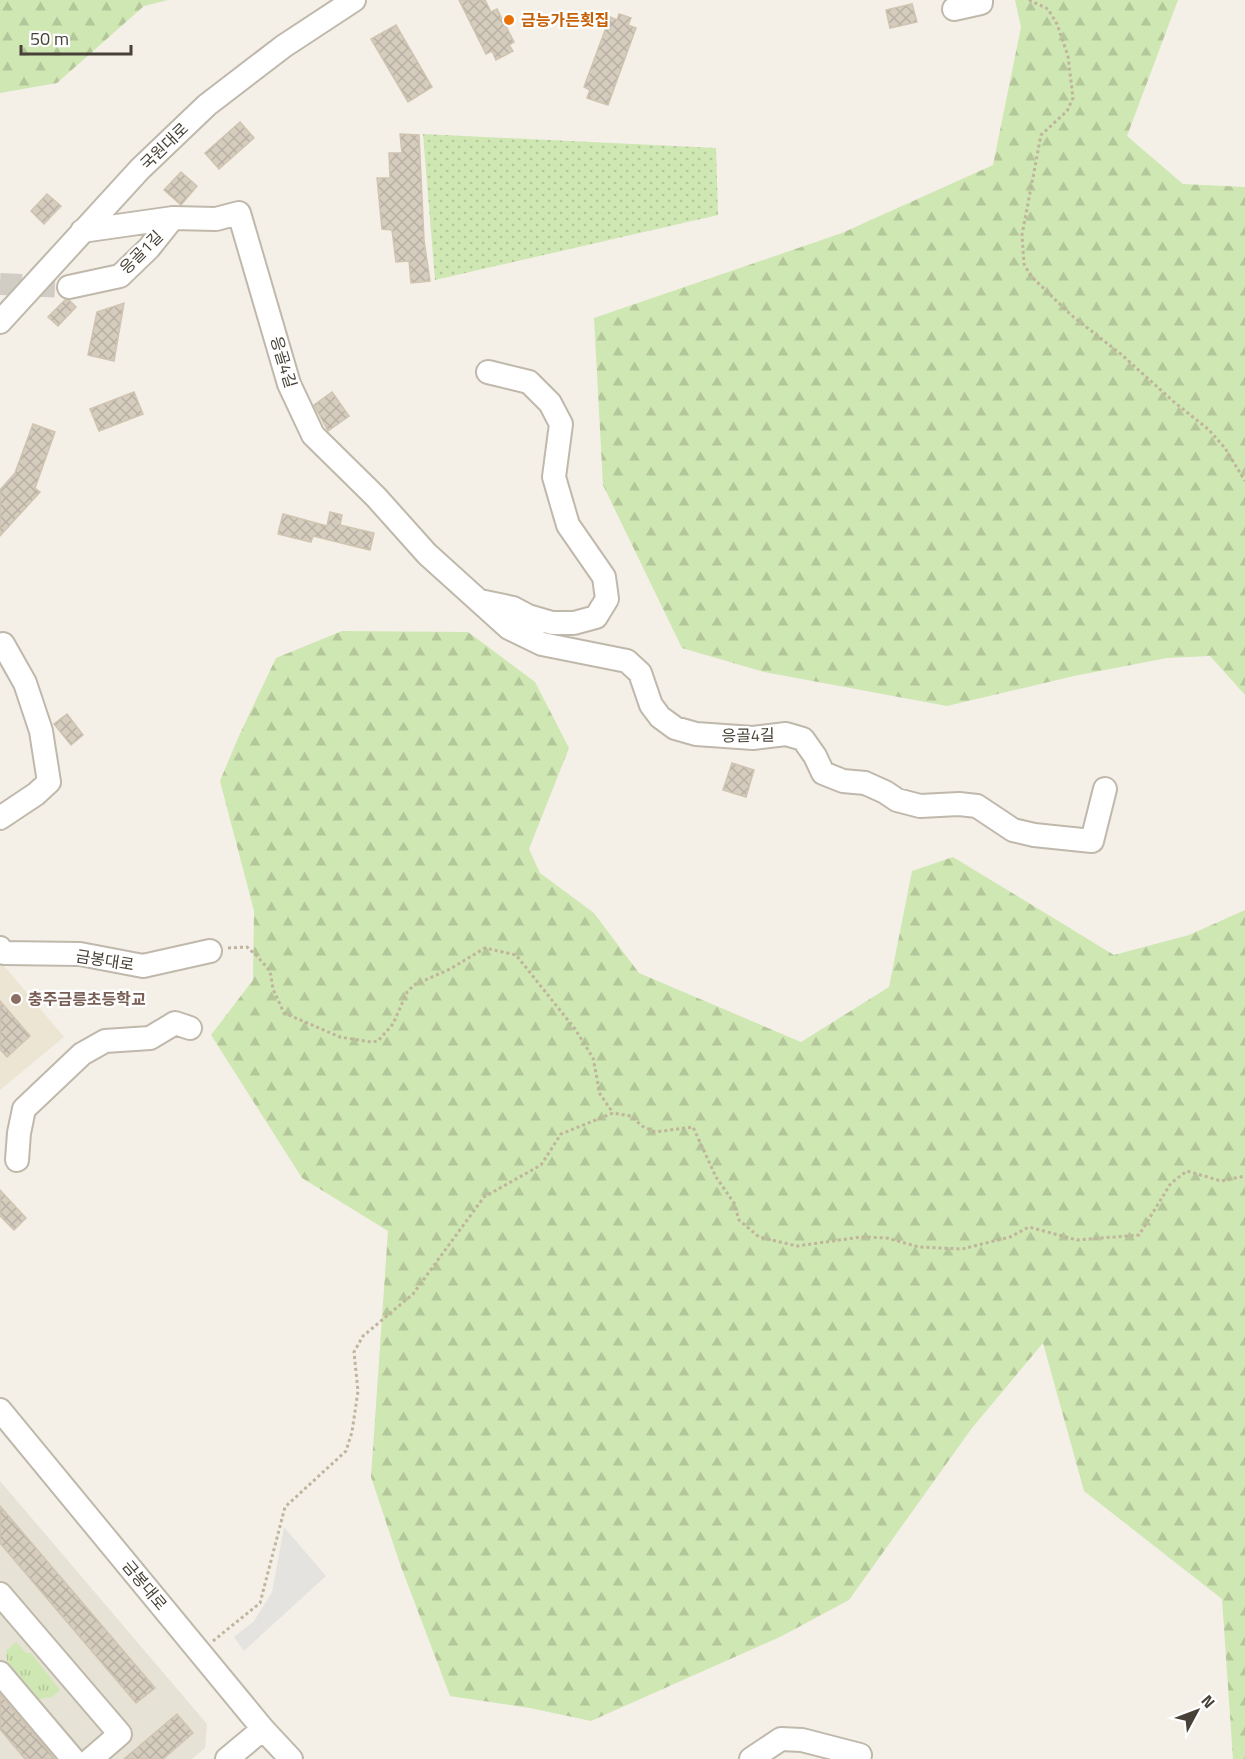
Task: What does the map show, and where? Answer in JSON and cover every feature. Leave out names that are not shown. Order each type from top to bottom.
[{"type":"street","name":"국원대로","points":[[0,322],[140,169],[207,105],[284,46],[354,0]]},
{"type":"street","points":[[954,9],[981,3],[981,0]]},
{"type":"street","name":"응골4길","points":[[82,231],[173,218],[216,219],[238,213],[289,384],[313,435],[376,497],[428,554],[509,628],[542,644],[627,661],[640,673],[651,705],[660,717],[675,728],[696,734],[753,738],[786,734],[803,739],[823,773],[843,781],[865,783],[897,800],[920,806],[959,804],[977,806],[1012,830],[1034,835],[1092,841],[1105,789]]},
{"type":"street","name":"응골1길","points":[[69,287],[120,276],[149,248],[173,218]]},
{"type":"street","name":"응골4길","points":[[479,600],[513,608],[528,616],[552,623],[574,623],[596,617],[608,599],[604,576],[573,534],[565,517],[554,477],[561,424],[550,403],[530,382],[488,372]]},
{"type":"street","points":[[0,818],[36,794],[49,782],[41,731],[28,693],[3,644]]},
{"type":"street","name":"금봉대로","points":[[0,948],[4,953],[80,954],[143,966],[210,951]]},
{"type":"street","points":[[0,1140],[17,1160],[19,1132],[24,1109],[82,1054],[105,1041],[150,1038],[175,1023],[190,1028]]},
{"type":"street","name":"금봉대로","points":[[0,1410],[263,1729],[291,1759]]},
{"type":"street","points":[[0,1594],[120,1734],[91,1759]]},
{"type":"street","points":[[0,1673],[74,1759]]},
{"type":"street","points":[[227,1759],[263,1729]]},
{"type":"street","points":[[751,1759],[781,1738],[802,1740],[860,1755]]},
{"type":"path","points":[[1029,0],[1048,9],[1057,24],[1068,56],[1073,98],[1067,111],[1041,135],[1022,235],[1024,264],[1031,276],[1071,315],[1122,355],[1208,429],[1225,448],[1245,481]]},
{"type":"path","points":[[210,951],[247,948],[270,970],[273,989],[284,1013],[340,1037],[371,1042],[378,1041],[387,1032],[407,992],[414,985],[450,969],[485,948],[516,956],[590,1051],[600,1094],[613,1113]]},
{"type":"path","points":[[201,1651],[260,1604],[285,1507],[345,1451],[352,1432],[358,1391],[354,1352],[363,1336],[412,1294],[484,1197],[541,1166],[561,1134],[613,1113],[631,1116],[642,1126],[655,1132],[693,1127],[716,1177],[734,1203],[739,1221],[759,1237],[797,1246],[861,1237],[887,1238],[919,1247],[962,1249],[1010,1237],[1029,1227],[1077,1240],[1138,1235],[1171,1183],[1187,1171],[1221,1181],[1245,1176]]},
{"type":"shaded area","name":"충주금릉초등학교","points":[[0,961],[64,1037],[0,1090]]},
{"type":"shaded area","points":[[0,1481],[207,1724],[205,1748],[192,1759],[0,1759]]},
{"type":"shaded area","points":[[284,1527],[326,1576],[244,1651],[234,1637],[254,1621],[272,1592]]},
{"type":"green space","points":[[0,0],[168,0],[144,6],[57,83],[0,93]]},
{"type":"green space","points":[[1015,0],[1178,0],[1127,136],[1183,184],[1245,187],[1245,695],[1210,656],[1167,658],[1074,676],[947,706],[764,672],[682,648],[603,485],[594,318],[842,233],[993,165],[1021,27]]},
{"type":"green space","points":[[423,134],[716,148],[718,215],[435,280]]},
{"type":"green space","points":[[342,631],[468,632],[535,682],[569,748],[529,849],[540,873],[594,913],[639,973],[801,1042],[889,987],[912,871],[953,857],[1114,955],[1189,935],[1245,910],[1245,1759],[1233,1759],[1222,1599],[1084,1491],[1043,1343],[972,1428],[849,1600],[780,1637],[591,1721],[530,1708],[450,1696],[400,1564],[371,1477],[388,1231],[302,1178],[211,1035],[253,980],[254,911],[220,781],[276,658]]},
{"type":"green space","points":[[16,1642],[26,1653],[31,1653],[60,1690],[52,1697],[39,1699],[7,1661],[6,1651]]},
{"type":"building","points":[[459,0],[485,0],[491,12],[497,9],[514,42],[509,45],[513,51],[496,60],[492,51],[486,54]]},
{"type":"building","points":[[912,4],[917,22],[890,28],[886,10]]},
{"type":"building","points":[[619,14],[631,18],[628,25],[636,28],[608,105],[587,98],[590,90],[584,87],[610,17],[617,20]]},
{"type":"building","points":[[396,25],[432,87],[408,102],[371,39]]},
{"type":"building","points":[[240,122],[254,138],[219,169],[205,153]]},
{"type":"building","points":[[400,134],[419,135],[424,240],[430,281],[411,283],[409,261],[396,262],[392,230],[382,229],[377,178],[390,178],[389,153],[402,153]]},
{"type":"building","points":[[181,172],[197,186],[181,205],[164,190]]},
{"type":"building","points":[[47,194],[61,206],[44,224],[31,211]]},
{"type":"building","points":[[65,300],[69,300],[76,307],[58,326],[48,317]]},
{"type":"building","points":[[124,303],[114,361],[88,355],[97,312]]},
{"type":"building","points":[[134,392],[143,414],[99,431],[90,409]]},
{"type":"building","points":[[332,392],[349,416],[328,431],[314,405]]},
{"type":"building","points":[[33,424],[55,432],[35,488],[40,492],[0,536],[0,490],[15,473]]},
{"type":"building","points":[[330,512],[342,515],[340,525],[374,533],[370,550],[313,536],[311,542],[278,534],[283,514],[327,526]]},
{"type":"building","points":[[67,714],[83,735],[71,745],[54,724]]},
{"type":"building","points":[[732,763],[754,770],[746,797],[723,790]]},
{"type":"building","points":[[0,1001],[30,1036],[7,1057],[0,1049]]},
{"type":"building","points":[[0,1190],[26,1218],[14,1230],[0,1216]]},
{"type":"building","points":[[0,1506],[155,1688],[136,1703],[0,1543]]},
{"type":"building","points":[[0,1694],[55,1759],[25,1759],[0,1729]]},
{"type":"building","points":[[177,1714],[193,1733],[163,1759],[124,1759]]},
{"type":"tunnel","points":[[0,284],[69,287]]},
{"type":"place","name":"금능가든횟집","points":[[509,20]]},
{"type":"place","name":"충주금릉초등학교","points":[[16,999]]}]
